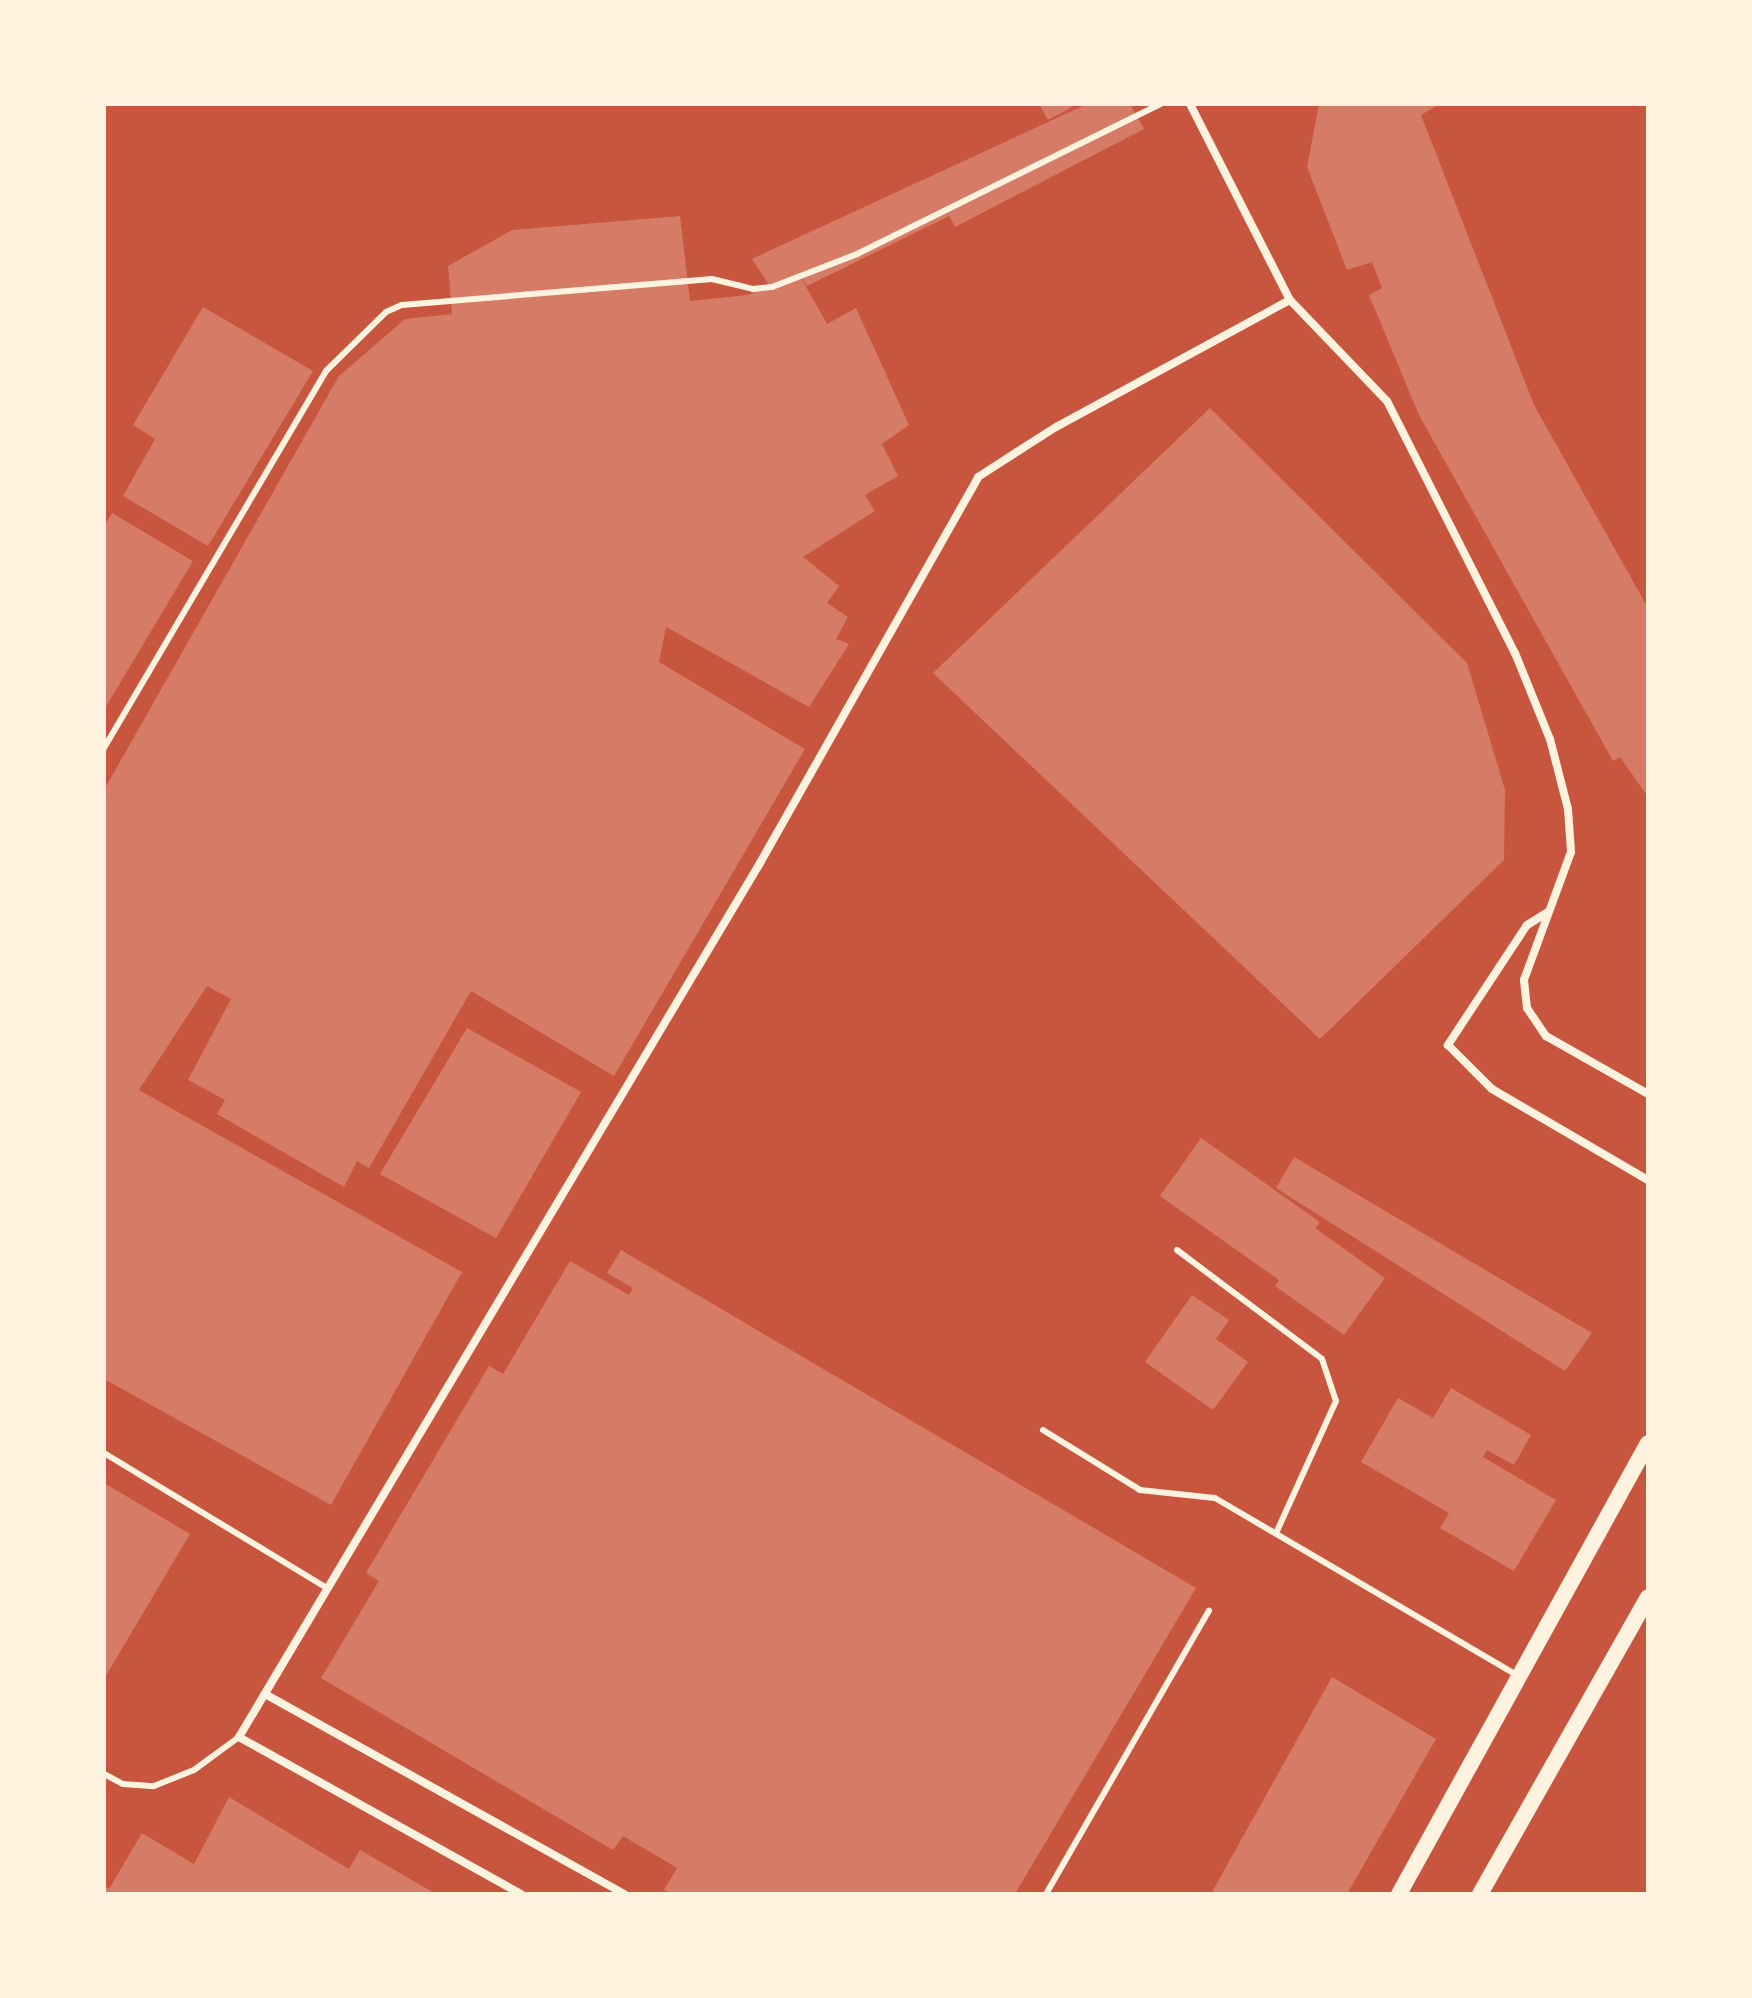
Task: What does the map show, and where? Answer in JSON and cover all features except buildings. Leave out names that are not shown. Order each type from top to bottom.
[{"type":"main road","points":[[1399,1894],[1648,1443]]},
{"type":"main road","points":[[1480,1894],[1648,1597]]},
{"type":"street","points":[[1190,104],[1290,300],[1387,401],[1515,653],[1550,739],[1568,809],[1571,852],[1524,980],[1527,1008],[1546,1036],[1648,1094]]},
{"type":"street","points":[[521,1894],[239,1737],[760,863],[978,477],[1056,427],[1290,300]]},
{"type":"street","points":[[1548,911],[1527,925],[1448,1045],[1492,1089],[1648,1180]]},
{"type":"street","points":[[265,1694],[619,1893]]},
{"type":"lane","points":[[104,748],[326,371],[386,312],[402,305],[712,279],[753,289],[772,287],[857,254],[1161,104]]},
{"type":"lane","points":[[1177,1250],[1322,1359],[1327,1373],[1336,1401],[1277,1531]]},
{"type":"lane","points":[[1043,1430],[1140,1490],[1215,1498],[1277,1531],[1519,1676]]},
{"type":"lane","points":[[104,1453],[327,1588]]},
{"type":"lane","points":[[1046,1894],[1209,1611]]},
{"type":"lane","points":[[104,1774],[123,1784],[154,1786],[194,1770],[239,1737]]}]
